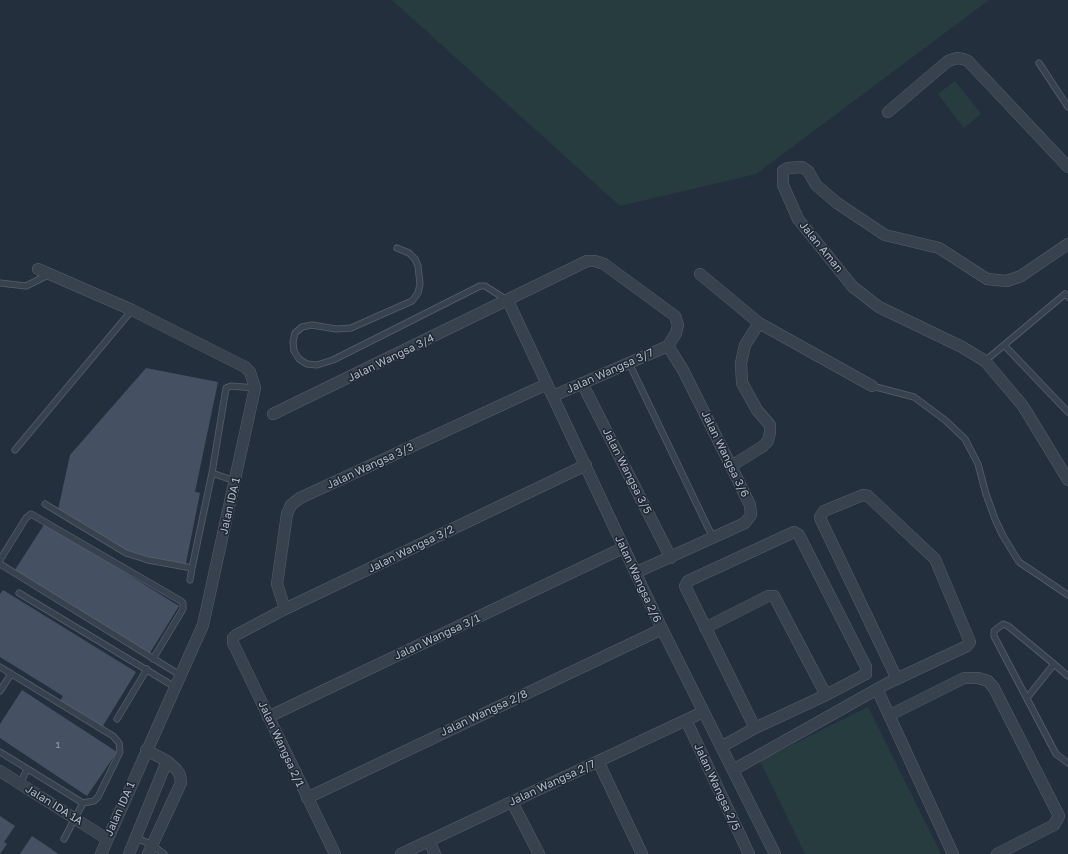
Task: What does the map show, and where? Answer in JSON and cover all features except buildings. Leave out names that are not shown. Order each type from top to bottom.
[{"type":"street","points":[[888,112],[948,61],[957,58],[963,59],[968,61],[1068,167]]},
{"type":"street","name":"Jalan Aman","points":[[1068,244],[1020,276],[1007,281],[987,280],[939,248],[885,235],[837,203],[816,185],[808,171],[802,167],[788,168],[784,171],[783,185],[798,219],[853,287],[880,307],[962,346],[985,361],[1023,406],[1068,480]]},
{"type":"street","name":"Jalan Wangsa 3/4","points":[[273,414],[508,301],[586,261],[595,261],[612,269],[675,316],[678,325],[676,333],[668,346]]},
{"type":"street","points":[[38,269],[132,310],[246,367],[250,372],[255,388]]},
{"type":"street","points":[[700,274],[759,323],[872,386]]},
{"type":"street","name":"Jalan Wangsa 2/6","points":[[508,301],[586,465],[623,548],[637,572],[662,629],[775,854]]},
{"type":"street","points":[[731,466],[762,447],[768,441],[770,432],[770,425],[757,410],[742,383],[742,353],[745,345],[759,323]]},
{"type":"street","name":"Jalan Wangsa 3/7","points":[[553,396],[668,346]]},
{"type":"street","name":"Jalan Wangsa 3/6","points":[[637,572],[671,558],[745,523],[751,515],[750,505],[731,466],[683,370],[668,346]]},
{"type":"street","name":"Jalan Wangsa 3/5","points":[[582,383],[671,558]]},
{"type":"street","name":"Jalan Wangsa 3/3","points":[[285,609],[278,584],[287,514],[291,505],[300,498],[547,384]]},
{"type":"street","name":"Jalan IDA 1","points":[[101,854],[146,750],[203,625],[255,388]]},
{"type":"street","name":"Jalan Wangsa 3/2","points":[[236,635],[285,609],[586,465]]},
{"type":"street","points":[[733,770],[878,689],[967,646],[970,642],[935,559],[868,496],[863,495],[824,512],[820,516],[897,679]]},
{"type":"street","points":[[721,747],[755,728],[864,676],[867,670],[797,533],[791,532],[686,583],[685,590],[755,728]]},
{"type":"street","name":"Jalan Wangsa 3/1","points":[[268,717],[623,548]]},
{"type":"street","points":[[705,628],[768,596],[774,596],[826,695]]},
{"type":"street","name":"Jalan Wangsa 2/8","points":[[307,798],[662,629]]},
{"type":"street","name":"Jalan Wangsa 2/1","points":[[236,635],[233,638],[233,643],[335,854]]},
{"type":"street","points":[[890,715],[964,678],[978,678],[988,681],[994,688],[1059,816],[1054,825],[998,854]]},
{"type":"street","points":[[878,689],[954,854]]},
{"type":"street","name":"Jalan Wangsa 2/7","points":[[401,854],[703,712]]},
{"type":"street","name":"Jalan Wangsa 2/5","points":[[686,720],[749,854]]},
{"type":"street","points":[[146,750],[167,761],[180,775],[181,783],[150,850]]},
{"type":"street","points":[[129,854],[137,838],[167,761]]},
{"type":"street","points":[[598,762],[642,854]]},
{"type":"street","name":"Jalan IDA 1A","points":[[0,771],[107,839]]},
{"type":"street","points":[[512,802],[539,854]]},
{"type":"street","points":[[428,841],[435,854]]},
{"type":"lane","points":[[1039,63],[1068,107]]},
{"type":"lane","points":[[396,248],[409,253],[415,259],[418,266],[420,284],[418,293],[412,300],[352,328],[336,329],[312,325],[302,327],[295,333],[293,342],[294,351],[299,359],[307,364],[318,365],[333,360],[480,286],[485,286],[508,301]]},
{"type":"lane","points":[[0,283],[26,286],[50,274]]},
{"type":"lane","points":[[985,361],[1065,294],[1068,297]]},
{"type":"lane","points":[[15,450],[132,310]]},
{"type":"lane","points":[[1004,345],[1068,412]]},
{"type":"lane","points":[[629,363],[713,538]]},
{"type":"lane","points":[[190,580],[212,473],[226,388],[231,386],[255,388]]},
{"type":"lane","points":[[872,386],[914,397],[945,420],[965,439],[978,464],[986,494],[998,524],[1019,562],[1068,595]]},
{"type":"lane","points":[[212,473],[235,481]]},
{"type":"lane","points":[[45,504],[126,553],[148,560],[192,568]]},
{"type":"lane","points":[[0,560],[26,518],[31,514],[181,601],[183,603],[183,609],[153,658]]},
{"type":"lane","points":[[0,564],[180,675]]},
{"type":"lane","points":[[19,593],[175,687]]},
{"type":"lane","points":[[1068,676],[1008,626],[1003,624],[994,631],[994,636],[1056,754],[1068,763]]},
{"type":"lane","points":[[1027,698],[1054,664]]},
{"type":"lane","points":[[0,667],[113,736],[119,743],[120,752],[98,797],[94,801],[83,803],[0,752]]},
{"type":"lane","points":[[117,719],[147,669]]},
{"type":"lane","points":[[0,691],[11,674]]},
{"type":"lane","points":[[20,784],[27,769]]},
{"type":"lane","points":[[64,839],[83,803]]},
{"type":"lane","points":[[137,838],[150,850],[164,854]]},
{"type":"green space","points":[[392,0],[989,0],[756,174],[620,206]]},
{"type":"green space","points":[[955,81],[981,114],[964,128],[938,94]]},
{"type":"green space","points":[[868,707],[941,854],[805,854],[760,761]]}]
